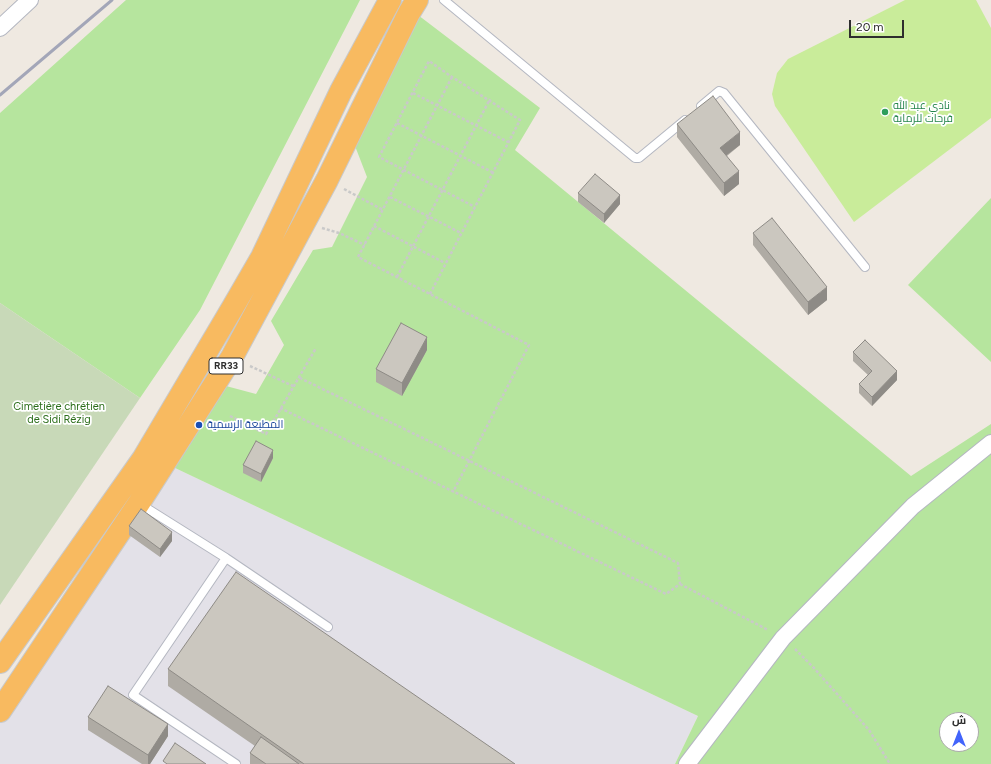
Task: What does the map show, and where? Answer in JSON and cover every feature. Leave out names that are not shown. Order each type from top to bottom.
[{"type":"highway","name":"RR33","points":[[0,662],[143,459],[233,307],[262,256],[341,91],[390,0]]},
{"type":"highway","name":"RR33","points":[[0,711],[139,503],[232,357],[302,223],[327,180],[409,13],[417,0]]},
{"type":"street","points":[[0,28],[30,0]]},
{"type":"street","points":[[687,764],[783,638],[913,506],[991,443]]},
{"type":"lane","points":[[444,0],[635,158],[639,158],[719,91],[724,93],[865,267]]},
{"type":"lane","points":[[139,503],[226,558],[328,627]]},
{"type":"lane","points":[[226,558],[133,694],[236,764]]},
{"type":"path","points":[[430,294],[475,207],[492,172],[520,120],[490,99],[452,77],[429,61],[379,157],[475,207]]},
{"type":"path","points":[[452,77],[358,257],[529,345],[453,492]]},
{"type":"path","points":[[412,93],[508,142]]},
{"type":"path","points":[[397,277],[490,99]]},
{"type":"path","points":[[397,123],[492,172]]},
{"type":"path","points":[[327,180],[383,210]]},
{"type":"path","points":[[390,197],[461,234]]},
{"type":"path","points":[[302,223],[339,233],[365,245]]},
{"type":"path","points":[[374,226],[445,263]]},
{"type":"path","points":[[230,416],[266,434],[316,348]]},
{"type":"path","points":[[232,357],[293,386]]},
{"type":"path","points":[[298,378],[678,563],[680,584]]},
{"type":"path","points":[[280,408],[666,594],[680,584]]},
{"type":"path","points":[[680,584],[783,638],[814,668],[869,730],[890,764]]},
{"type":"shaded area","points":[[173,467],[698,716],[675,764],[0,764],[0,702]]},
{"type":"green space","points":[[126,0],[360,0],[200,310],[140,398],[0,303],[0,113]]},
{"type":"green space","name":"نادي عبد الله فرحات للرماية","points":[[905,0],[976,0],[991,28],[991,118],[854,222],[775,106],[772,94],[777,73],[788,59]]},
{"type":"green space","points":[[418,15],[540,108],[515,150],[911,476],[991,424],[991,764],[675,764],[698,716],[173,467],[226,386],[256,394],[284,345],[271,321],[313,250],[332,247],[367,177],[355,146]]},
{"type":"green space","points":[[991,198],[991,362],[908,285]]},
{"type":"green space","name":"Cimetière chrétien de Sidi Rézig","points":[[0,303],[140,398],[0,605]]},
{"type":"building","points":[[713,96],[740,132],[720,148],[739,171],[724,183],[677,124]]},
{"type":"building","points":[[595,174],[620,195],[604,214],[578,193]]},
{"type":"building","points":[[772,218],[827,287],[808,302],[753,233]]},
{"type":"building","points":[[401,323],[427,337],[402,383],[376,369]]},
{"type":"building","points":[[865,340],[897,371],[872,397],[859,384],[872,371],[853,352]]},
{"type":"building","points":[[256,441],[273,450],[261,474],[243,465]]},
{"type":"building","points":[[141,509],[172,532],[160,549],[129,526]]},
{"type":"building","points":[[236,572],[515,764],[304,764],[168,669]]},
{"type":"building","points":[[108,686],[168,724],[148,755],[88,717]]},
{"type":"building","points":[[261,737],[299,764],[266,764],[250,753]]},
{"type":"building","points":[[175,743],[206,764],[167,764],[163,761]]},
{"type":"railway","points":[[0,95],[112,0]]},
{"type":"place","name":"نادي عبد الله فرحات للرماية","points":[[885,112]]},
{"type":"place","name":"المطبعة الرسمية","points":[[199,425]]}]
